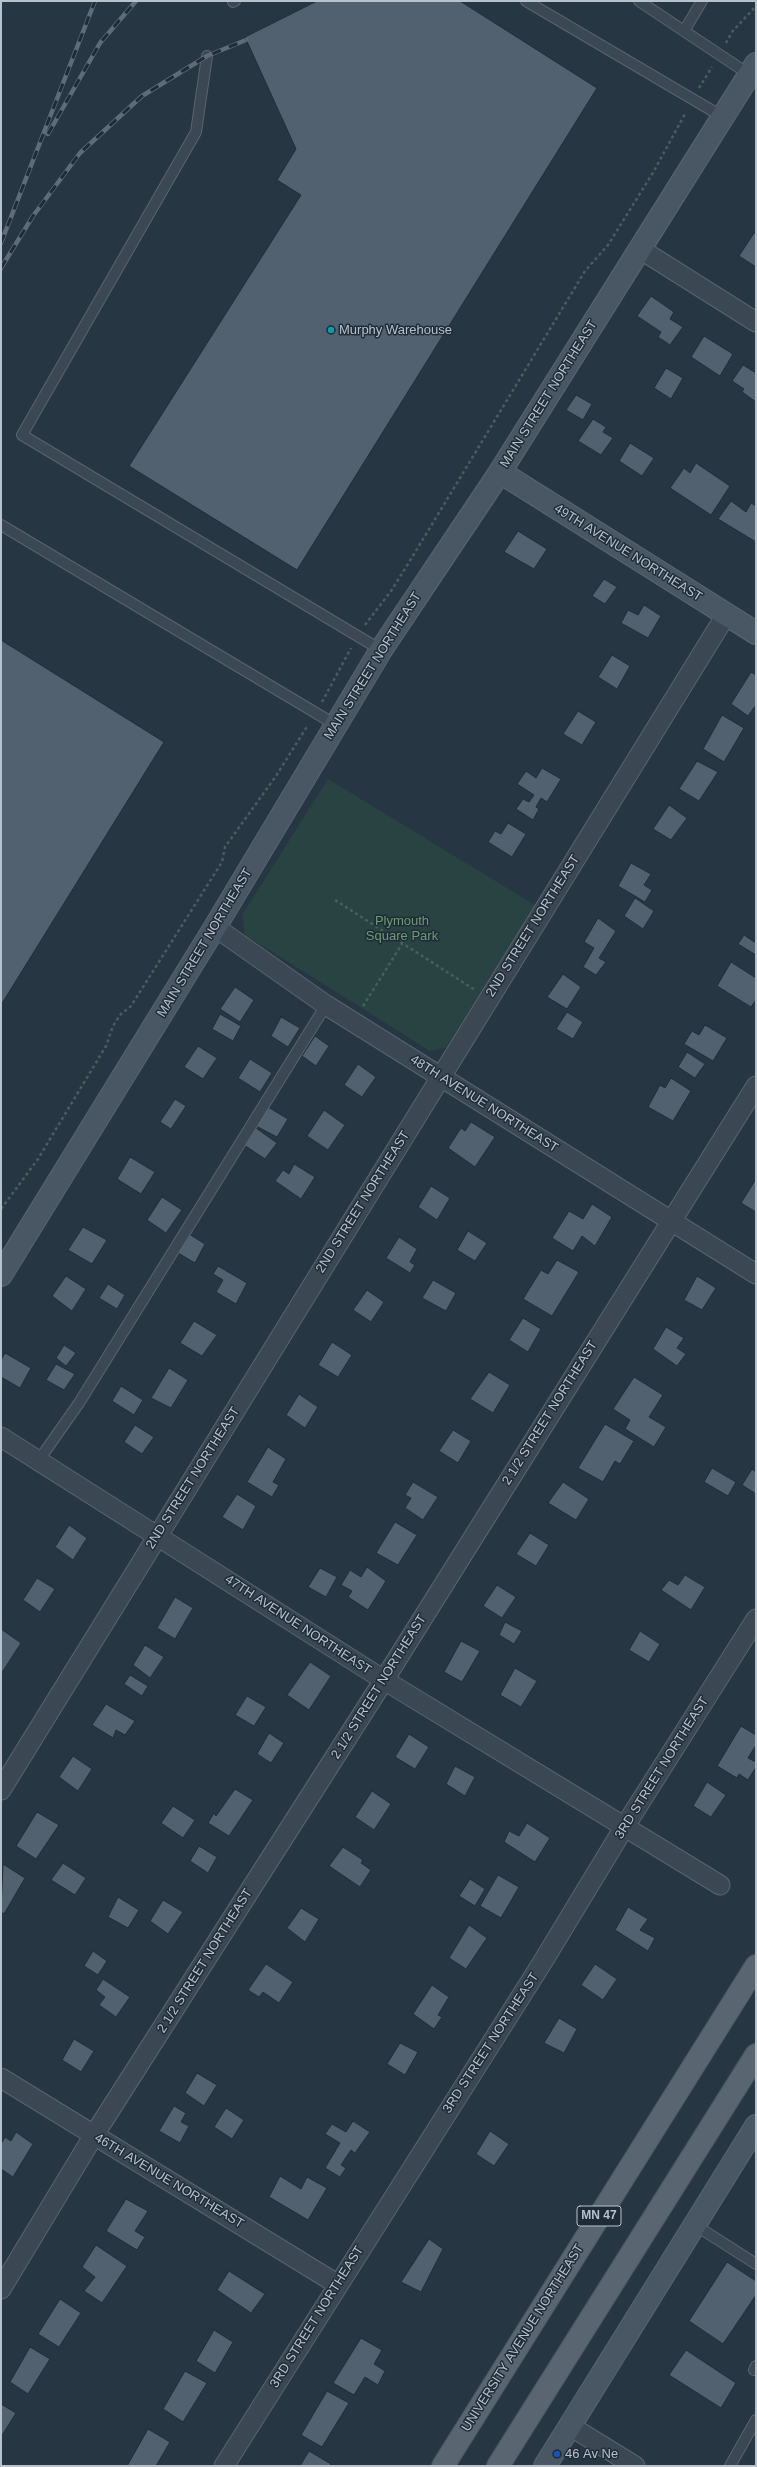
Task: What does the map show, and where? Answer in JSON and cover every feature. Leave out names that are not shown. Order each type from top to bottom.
[{"type":"main road","name":"UNIVERSITY AVENUE NORTHEAST","points":[[444,2466],[756,1966]]},
{"type":"main road","points":[[498,2466],[756,2055]]},
{"type":"street","name":"MAIN STREET NORTHEAST","points":[[1,1275],[216,927],[381,650],[500,472],[753,69]]},
{"type":"street","points":[[640,249],[756,322]]},
{"type":"street","name":"49TH AVENUE NORTHEAST","points":[[500,472],[756,633]]},
{"type":"street","name":"2ND STREET NORTHEAST","points":[[1,1790],[726,615]]},
{"type":"street","name":"48TH AVENUE NORTHEAST","points":[[216,927],[326,1006],[756,1274]]},
{"type":"street","name":"2 1/2 STREET NORTHEAST","points":[[1,2289],[94,2135],[384,1680],[670,1220],[756,1086]]},
{"type":"street","name":"47TH AVENUE NORTHEAST","points":[[1,1437],[158,1535],[384,1680],[720,1885]]},
{"type":"street","name":"3RD STREET NORTHEAST","points":[[224,2466],[337,2284],[542,1963],[625,1826],[756,1619]]},
{"type":"street","name":"46TH AVENUE NORTHEAST","points":[[1,2078],[337,2284]]},
{"type":"street","points":[[545,2466],[756,2126]]},
{"type":"street","points":[[570,2426],[635,2466]]},
{"type":"lane","points":[[526,1],[723,116]]},
{"type":"lane","points":[[639,1],[719,54],[753,69]]},
{"type":"lane","points":[[684,30],[702,1]]},
{"type":"lane","points":[[207,56],[196,132],[22,435],[381,650]]},
{"type":"lane","points":[[1,525],[336,725]]},
{"type":"lane","points":[[39,1460],[79,1403],[326,1006]]},
{"type":"lane","points":[[695,2225],[756,2264]]},
{"type":"lane","points":[[730,2466],[756,2420]]},
{"type":"path","points":[[1,1209],[38,1159],[106,1046],[113,1026],[135,1000],[222,862],[225,847],[293,752],[371,614],[391,591],[408,564],[585,270],[608,245],[654,171],[693,99],[732,32],[756,6]]},
{"type":"path","points":[[335,900],[489,999]]},
{"type":"path","points":[[362,1008],[402,944]]},
{"type":"green space","name":"Plymouth Square Park","points":[[328,779],[535,905],[446,1048],[430,1051],[245,935],[242,915]]},
{"type":"building","name":"Murphy Warehouse","points":[[317,1],[460,1],[597,88],[297,570],[129,466],[301,195],[277,180],[296,149],[245,37]]},
{"type":"building","points":[[754,233],[756,234],[756,267],[739,256]]},
{"type":"building","points":[[651,296],[674,312],[670,319],[683,327],[670,345],[658,337],[661,332],[637,316]]},
{"type":"building","points":[[704,336],[733,354],[720,376],[691,357]]},
{"type":"building","points":[[743,365],[756,373],[756,402],[742,392],[744,389],[732,381]]},
{"type":"building","points":[[666,368],[683,378],[671,399],[654,388]]},
{"type":"building","points":[[576,395],[592,404],[583,420],[566,410]]},
{"type":"building","points":[[593,419],[606,427],[603,432],[613,438],[601,455],[578,441]]},
{"type":"building","points":[[630,443],[654,458],[642,476],[619,461]]},
{"type":"building","points":[[696,463],[730,486],[711,515],[670,488],[684,468],[690,473]]},
{"type":"building","points":[[731,501],[746,512],[751,503],[756,506],[756,542],[718,519]]},
{"type":"building","points":[[518,531],[547,549],[534,569],[504,552]]},
{"type":"building","points":[[604,579],[617,587],[605,604],[592,596]]},
{"type":"building","points":[[644,605],[661,616],[648,638],[621,623],[628,610],[638,615]]},
{"type":"building","points":[[1,640],[164,742],[1,1005]]},
{"type":"building","points":[[612,655],[630,666],[617,689],[598,677]]},
{"type":"building","points":[[751,672],[756,675],[756,705],[748,716],[731,704]]},
{"type":"building","points":[[578,711],[596,722],[582,745],[563,734]]},
{"type":"building","points":[[722,715],[744,728],[724,762],[703,749]]},
{"type":"building","points":[[697,761],[718,772],[699,801],[679,789]]},
{"type":"building","points":[[542,768],[561,779],[547,802],[541,798],[536,807],[539,809],[533,820],[516,809],[523,799],[529,802],[534,795],[517,784],[526,771],[536,778]]},
{"type":"building","points":[[669,805],[687,818],[671,840],[653,829]]},
{"type":"building","points":[[508,823],[526,834],[512,857],[488,842],[495,831],[501,834]]},
{"type":"building","points":[[631,863],[651,874],[644,885],[652,890],[645,902],[618,886]]},
{"type":"building","points":[[635,898],[654,911],[643,929],[624,916]]},
{"type":"building","points":[[598,918],[616,931],[599,958],[606,962],[596,975],[583,967],[594,948],[584,942]]},
{"type":"building","points":[[744,935],[756,943],[756,955],[738,944]]},
{"type":"building","points":[[731,962],[756,978],[756,1000],[751,1007],[717,986]]},
{"type":"building","points":[[563,974],[581,987],[567,1009],[547,997]]},
{"type":"building","points":[[235,987],[254,1000],[240,1022],[220,1009]]},
{"type":"building","points":[[567,1012],[583,1022],[573,1039],[556,1029]]},
{"type":"building","points":[[220,1014],[241,1026],[233,1041],[212,1029]]},
{"type":"building","points":[[281,1017],[300,1028],[288,1047],[271,1036]]},
{"type":"building","points":[[705,1025],[727,1038],[713,1061],[684,1044],[692,1031],[699,1035]]},
{"type":"building","points":[[315,1036],[329,1046],[316,1066],[302,1056]]},
{"type":"building","points":[[198,1046],[217,1058],[203,1079],[184,1067]]},
{"type":"building","points":[[687,1052],[705,1064],[695,1078],[678,1067]]},
{"type":"building","points":[[250,1059],[272,1073],[260,1092],[238,1078]]},
{"type":"building","points":[[358,1064],[376,1077],[362,1097],[344,1085]]},
{"type":"building","points":[[671,1078],[691,1091],[673,1121],[648,1107],[660,1085],[665,1088]]},
{"type":"building","points":[[175,1099],[186,1106],[171,1129],[160,1122]]},
{"type":"building","points":[[268,1107],[288,1119],[277,1137],[256,1126]]},
{"type":"building","points":[[324,1110],[345,1125],[328,1150],[307,1136]]},
{"type":"building","points":[[471,1122],[495,1137],[475,1167],[448,1148],[461,1128],[465,1131]]},
{"type":"building","points":[[256,1128],[277,1143],[265,1159],[244,1145]]},
{"type":"building","points":[[130,1157],[155,1172],[141,1194],[117,1179]]},
{"type":"building","points":[[294,1164],[315,1177],[301,1199],[275,1181],[283,1170],[289,1174]]},
{"type":"building","points":[[756,1179],[756,1212],[741,1203]]},
{"type":"building","points":[[431,1186],[450,1198],[437,1220],[418,1207]]},
{"type":"building","points":[[162,1197],[182,1210],[166,1233],[147,1220]]},
{"type":"building","points":[[592,1204],[612,1217],[595,1246],[582,1236],[573,1251],[552,1238],[569,1211],[583,1219]]},
{"type":"building","points":[[83,1227],[107,1240],[92,1264],[68,1250]]},
{"type":"building","points":[[468,1231],[487,1243],[475,1261],[457,1250]]},
{"type":"building","points":[[189,1234],[205,1244],[195,1263],[178,1253]]},
{"type":"building","points":[[399,1237],[417,1249],[410,1262],[415,1265],[410,1273],[386,1258]]},
{"type":"building","points":[[557,1260],[579,1272],[552,1316],[523,1299],[541,1270],[548,1274]]},
{"type":"building","points":[[218,1266],[247,1283],[236,1304],[216,1292],[223,1280],[213,1274]]},
{"type":"building","points":[[66,1276],[86,1289],[72,1311],[52,1296]]},
{"type":"building","points":[[697,1276],[716,1288],[702,1310],[684,1300]]},
{"type":"building","points":[[433,1280],[456,1293],[446,1311],[422,1298]]},
{"type":"building","points":[[108,1284],[125,1295],[117,1309],[99,1298]]},
{"type":"building","points":[[367,1290],[384,1302],[371,1322],[353,1310]]},
{"type":"building","points":[[523,1318],[541,1329],[528,1352],[509,1340]]},
{"type":"building","points":[[194,1321],[217,1335],[202,1356],[180,1343]]},
{"type":"building","points":[[666,1327],[684,1338],[677,1348],[686,1354],[677,1366],[653,1349]]},
{"type":"building","points":[[332,1342],[352,1355],[338,1377],[318,1365]]},
{"type":"building","points":[[64,1345],[76,1353],[66,1366],[56,1358]]},
{"type":"building","points":[[5,1353],[31,1368],[20,1388],[1,1377],[1,1360]]},
{"type":"building","points":[[56,1364],[75,1374],[64,1390],[46,1380]]},
{"type":"building","points":[[169,1368],[188,1380],[171,1408],[151,1398]]},
{"type":"building","points":[[489,1372],[510,1385],[493,1413],[470,1399]]},
{"type":"building","points":[[634,1377],[663,1395],[649,1417],[666,1427],[654,1447],[625,1429],[630,1420],[613,1409]]},
{"type":"building","points":[[121,1386],[143,1400],[134,1415],[112,1401]]},
{"type":"building","points":[[299,1394],[318,1407],[305,1428],[286,1415]]},
{"type":"building","points":[[605,1424],[634,1441],[620,1464],[615,1461],[603,1482],[578,1468]]},
{"type":"building","points":[[135,1425],[154,1437],[142,1454],[124,1442]]},
{"type":"building","points":[[453,1430],[471,1441],[458,1463],[439,1451]]},
{"type":"building","points":[[268,1447],[286,1459],[273,1482],[279,1485],[272,1497],[247,1482]]},
{"type":"building","points":[[712,1468],[736,1482],[728,1496],[704,1482]]},
{"type":"building","points":[[752,1469],[756,1472],[756,1494],[742,1485]]},
{"type":"building","points":[[413,1482],[438,1497],[423,1520],[405,1508],[411,1498],[405,1495]]},
{"type":"building","points":[[563,1482],[589,1499],[576,1520],[548,1503]]},
{"type":"building","points":[[237,1494],[256,1506],[243,1530],[222,1517]]},
{"type":"building","points":[[395,1522],[417,1535],[398,1565],[376,1553]]},
{"type":"building","points":[[69,1525],[87,1538],[73,1560],[55,1547]]},
{"type":"building","points":[[530,1533],[549,1545],[536,1566],[516,1554]]},
{"type":"building","points":[[367,1567],[386,1581],[368,1610],[348,1597],[352,1591],[341,1585],[350,1570],[361,1577]]},
{"type":"building","points":[[320,1568],[337,1577],[326,1597],[308,1587]]},
{"type":"building","points":[[685,1575],[705,1587],[691,1610],[661,1590],[669,1580],[678,1585]]},
{"type":"building","points":[[37,1578],[55,1589],[40,1612],[23,1600]]},
{"type":"building","points":[[497,1585],[516,1597],[502,1618],[483,1606]]},
{"type":"building","points":[[175,1597],[193,1608],[175,1639],[157,1628]]},
{"type":"building","points":[[505,1622],[522,1631],[514,1644],[499,1635]]},
{"type":"building","points":[[1,1629],[21,1643],[1,1674]]},
{"type":"building","points":[[640,1631],[660,1644],[649,1662],[629,1650]]},
{"type":"building","points":[[461,1641],[480,1651],[462,1682],[444,1672]]},
{"type":"building","points":[[145,1645],[164,1657],[150,1678],[133,1665]]},
{"type":"building","points":[[310,1662],[331,1676],[309,1710],[287,1695]]},
{"type":"building","points":[[515,1668],[537,1681],[521,1707],[500,1695]]},
{"type":"building","points":[[130,1675],[148,1686],[142,1696],[124,1684]]},
{"type":"building","points":[[247,1696],[266,1707],[254,1726],[235,1715]]},
{"type":"building","points":[[106,1704],[135,1721],[125,1735],[116,1730],[113,1738],[92,1725]]},
{"type":"building","points":[[741,1726],[756,1735],[756,1745],[748,1758],[756,1762],[756,1767],[748,1780],[739,1774],[737,1778],[717,1766]]},
{"type":"building","points":[[269,1733],[284,1743],[271,1763],[257,1754]]},
{"type":"building","points":[[409,1734],[429,1747],[415,1769],[395,1757]]},
{"type":"building","points":[[73,1756],[92,1769],[78,1791],[59,1777]]},
{"type":"building","points":[[455,1766],[475,1777],[465,1796],[446,1784]]},
{"type":"building","points":[[707,1782],[726,1795],[711,1817],[693,1806]]},
{"type":"building","points":[[235,1789],[253,1800],[229,1836],[208,1823],[214,1813],[216,1816]]},
{"type":"building","points":[[372,1791],[391,1804],[374,1830],[355,1817]]},
{"type":"building","points":[[173,1806],[195,1820],[183,1838],[161,1823]]},
{"type":"building","points":[[37,1812],[59,1825],[36,1859],[16,1846]]},
{"type":"building","points":[[527,1823],[550,1838],[535,1862],[504,1842],[509,1831],[519,1836]]},
{"type":"building","points":[[199,1846],[217,1857],[208,1873],[190,1861]]},
{"type":"building","points":[[343,1847],[363,1860],[361,1863],[371,1870],[360,1887],[329,1866]]},
{"type":"building","points":[[63,1863],[86,1878],[75,1895],[51,1880]]},
{"type":"building","points":[[3,1864],[25,1878],[4,1914],[1,1912]]},
{"type":"building","points":[[498,1875],[519,1887],[501,1918],[480,1906]]},
{"type":"building","points":[[470,1879],[485,1889],[475,1906],[459,1896]]},
{"type":"building","points":[[118,1897],[139,1910],[128,1928],[108,1917]]},
{"type":"building","points":[[163,1900],[183,1912],[168,1934],[150,1921]]},
{"type":"building","points":[[628,1907],[648,1919],[640,1930],[655,1938],[648,1951],[615,1930]]},
{"type":"building","points":[[301,1908],[319,1919],[305,1942],[287,1928]]},
{"type":"building","points":[[469,1925],[487,1938],[466,1969],[449,1958]]},
{"type":"building","points":[[93,1951],[107,1961],[98,1975],[84,1966]]},
{"type":"building","points":[[266,1964],[293,1982],[279,2003],[263,1992],[259,1997],[248,1990]]},
{"type":"building","points":[[595,1964],[617,1979],[603,2000],[581,1985]]},
{"type":"building","points":[[103,1979],[130,1997],[116,2017],[99,2005],[105,1997],[96,1990]]},
{"type":"building","points":[[432,1985],[449,1997],[438,2015],[442,2017],[434,2029],[413,2014]]},
{"type":"building","points":[[559,2018],[577,2029],[564,2053],[544,2043]]},
{"type":"building","points":[[74,2039],[94,2051],[81,2072],[62,2060]]},
{"type":"building","points":[[400,2043],[418,2052],[405,2075],[387,2064]]},
{"type":"building","points":[[197,2073],[217,2085],[204,2106],[185,2093]]},
{"type":"building","points":[[174,2106],[186,2113],[181,2122],[189,2126],[180,2143],[159,2131]]},
{"type":"building","points":[[226,2108],[244,2120],[232,2139],[214,2127]]},
{"type":"building","points":[[353,2121],[370,2132],[355,2153],[351,2150],[341,2165],[346,2168],[340,2177],[325,2168],[340,2143],[325,2134],[332,2124],[346,2132]]},
{"type":"building","points":[[490,2131],[509,2144],[494,2166],[476,2154]]},
{"type":"building","points":[[16,2132],[33,2144],[13,2177],[1,2169],[1,2144],[5,2137],[11,2141]]},
{"type":"building","points":[[280,2176],[301,2189],[307,2177],[327,2188],[308,2220],[269,2197]]},
{"type":"building","points":[[126,2199],[148,2211],[135,2231],[145,2237],[137,2250],[106,2231]]},
{"type":"building","points":[[429,2239],[443,2249],[421,2292],[401,2282]]},
{"type":"building","points":[[96,2245],[127,2266],[102,2303],[84,2291],[95,2277],[82,2267]]},
{"type":"building","points":[[727,2262],[756,2281],[756,2295],[723,2344],[689,2321]]},
{"type":"building","points":[[229,2271],[265,2294],[251,2313],[217,2290]]},
{"type":"building","points":[[60,2299],[81,2313],[59,2347],[38,2334]]},
{"type":"building","points":[[214,2330],[233,2342],[215,2373],[196,2361]]},
{"type":"building","points":[[361,2338],[382,2350],[374,2364],[385,2371],[378,2385],[365,2377],[354,2395],[333,2383]]},
{"type":"building","points":[[30,2347],[50,2359],[28,2394],[10,2382]]},
{"type":"building","points":[[686,2350],[736,2383],[721,2408],[669,2375]]},
{"type":"building","points":[[185,2371],[207,2383],[183,2422],[163,2409]]},
{"type":"building","points":[[327,2391],[349,2403],[322,2447],[301,2435]]},
{"type":"building","points":[[1,2404],[16,2413],[1,2437]]},
{"type":"building","points":[[148,2429],[170,2442],[156,2466],[127,2466]]},
{"type":"building","points":[[309,2451],[331,2464],[330,2466],[300,2466]]},
{"type":"railway","points":[[1,243],[95,1]]},
{"type":"railway","points":[[48,134],[100,43],[136,1]]},
{"type":"railway","points":[[1,268],[33,216],[80,153],[142,96],[207,56],[246,40]]},
{"type":"place","name":"Murphy Warehouse","points":[[331,330]]},
{"type":"place","name":"46 Av Ne","points":[[557,2454]]}]
